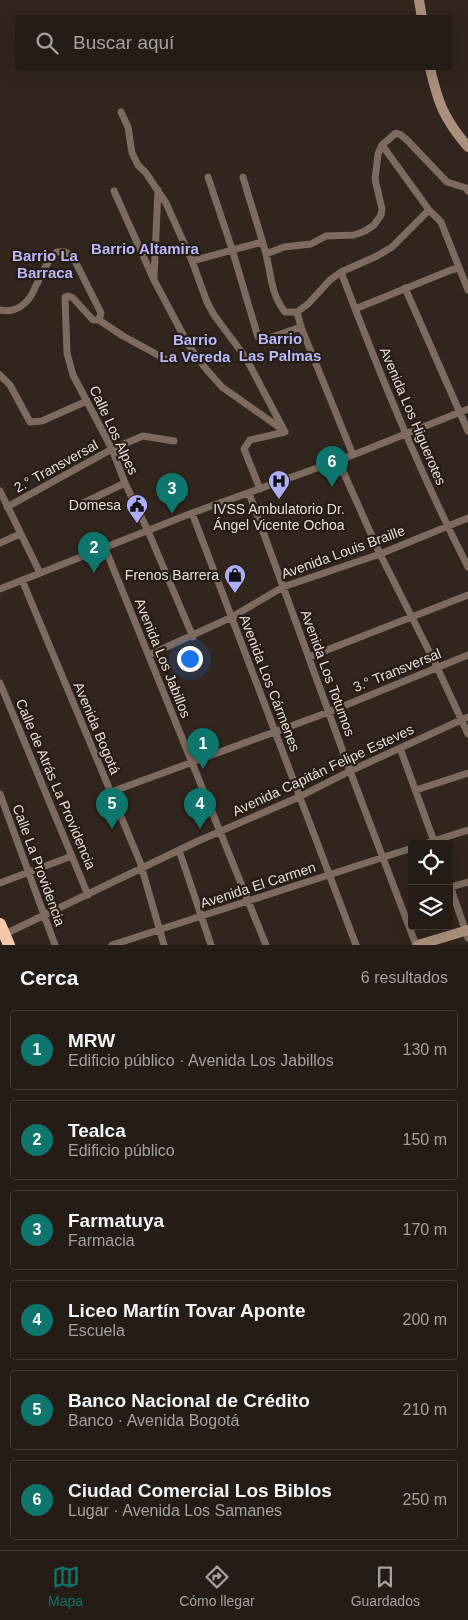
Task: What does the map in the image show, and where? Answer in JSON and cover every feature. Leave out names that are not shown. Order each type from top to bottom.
[{"type":"highway","points":[[0,924],[9,945]]},
{"type":"street","points":[[418,0],[421,15]]},
{"type":"street","points":[[430,70],[437,97],[447,120],[468,147]]},
{"type":"street","points":[[121,112],[128,128],[132,152],[138,164],[166,203],[192,261],[207,302],[214,315],[246,358],[285,432]]},
{"type":"street","points":[[266,254],[284,247],[311,244],[326,236],[354,235],[374,226],[381,216],[382,209],[375,179],[377,160],[382,145],[396,133],[401,135],[447,182],[466,188],[468,191]]},
{"type":"street","points":[[382,145],[429,210],[441,222],[468,290]]},
{"type":"street","points":[[243,176],[266,254],[274,293],[278,304],[285,312],[297,312],[341,272],[392,247],[429,210]]},
{"type":"street","points":[[208,177],[258,337],[263,340],[301,327]]},
{"type":"street","points":[[154,280],[158,190]]},
{"type":"street","points":[[114,191],[154,280],[189,346],[222,387],[285,432]]},
{"type":"street","points":[[192,261],[262,242]]},
{"type":"street","points":[[0,310],[10,311],[27,302],[52,255],[66,252],[73,257],[101,313],[99,320],[123,336],[167,360]]},
{"type":"street","points":[[355,309],[459,268]]},
{"type":"street","name":"Avenida Los Higuerotes","points":[[341,272],[405,434],[468,567]]},
{"type":"street","points":[[405,288],[468,431]]},
{"type":"street","name":"Calle Los Alpes","points":[[99,320],[93,320],[73,298],[65,297],[67,353],[73,375],[112,449],[125,483],[148,531],[193,637]]},
{"type":"street","points":[[297,312],[301,327],[353,455]]},
{"type":"street","points":[[0,375],[10,385],[30,422],[42,421],[87,400]]},
{"type":"street","points":[[0,589],[192,513],[353,455],[468,409]]},
{"type":"street","points":[[260,489],[244,449],[250,440],[285,432]]},
{"type":"street","name":"2.° Transversal","points":[[7,506],[112,449],[144,436],[174,441]]},
{"type":"street","points":[[338,460],[380,554],[465,719],[468,734]]},
{"type":"street","points":[[79,504],[125,483]]},
{"type":"street","points":[[0,491],[40,573]]},
{"type":"street","name":"Avenida Los Totumos","points":[[249,493],[350,771],[417,945]]},
{"type":"street","name":"Avenida Los Cármenes","points":[[192,513],[356,945]]},
{"type":"street","name":"Avenida Louis Braille","points":[[149,655],[193,637],[283,587],[380,554],[468,518]]},
{"type":"street","points":[[0,542],[20,534]]},
{"type":"street","name":"Avenida Los Jabillos","points":[[105,548],[266,945]]},
{"type":"street","name":"Avenida Bogotá","points":[[22,580],[140,862],[164,945]]},
{"type":"street","points":[[309,657],[468,595]]},
{"type":"street","name":"3.° Transversal","points":[[111,792],[329,712],[468,655]]},
{"type":"street","name":"Calle de Atrás La Providencia","points":[[0,683],[88,895]]},
{"type":"street","name":"Avenida Capitán Felipe Esteves","points":[[0,936],[142,869],[198,840],[221,832],[299,797],[350,771],[465,719]]},
{"type":"street","points":[[400,748],[433,840]]},
{"type":"street","points":[[416,790],[468,773]]},
{"type":"street","name":"Calle La Providencia","points":[[0,794],[55,945]]},
{"type":"street","points":[[440,840],[468,830]]},
{"type":"street","name":"Avenida El Carmen","points":[[112,945],[408,849]]},
{"type":"street","points":[[179,850],[210,945]]},
{"type":"street","points":[[0,884],[72,856]]},
{"type":"street","points":[[453,884],[468,882]]},
{"type":"street","points":[[417,945],[467,933],[453,893]]},
{"type":"place","name":"Ciudad Comercial Los Biblos","points":[[332,487]]},
{"type":"place","name":"IVSS Ambulatorio Dr. Ángel Vicente Ochoa","points":[[279,500]]},
{"type":"place","name":"Farmatuya","points":[[172,514]]},
{"type":"place","name":"Domesa","points":[[137,524]]},
{"type":"place","name":"Tealca","points":[[94,573]]},
{"type":"place","name":"Frenos Barrera","points":[[235,594]]},
{"type":"place","name":"MRW","points":[[203,769]]},
{"type":"place","name":"Banco Nacional de Crédito","points":[[112,829]]},
{"type":"place","name":"Liceo Martín Tovar Aponte","points":[[200,829]]},
{"type":"district","name":"Barrio Altamira","points":[[145,248]]},
{"type":"district","name":"Barrio La Barraca","points":[[45,264]]},
{"type":"district","name":"Barrio Las Palmas","points":[[280,346]]},
{"type":"district","name":"Barrio La Vereda","points":[[195,348]]}]
